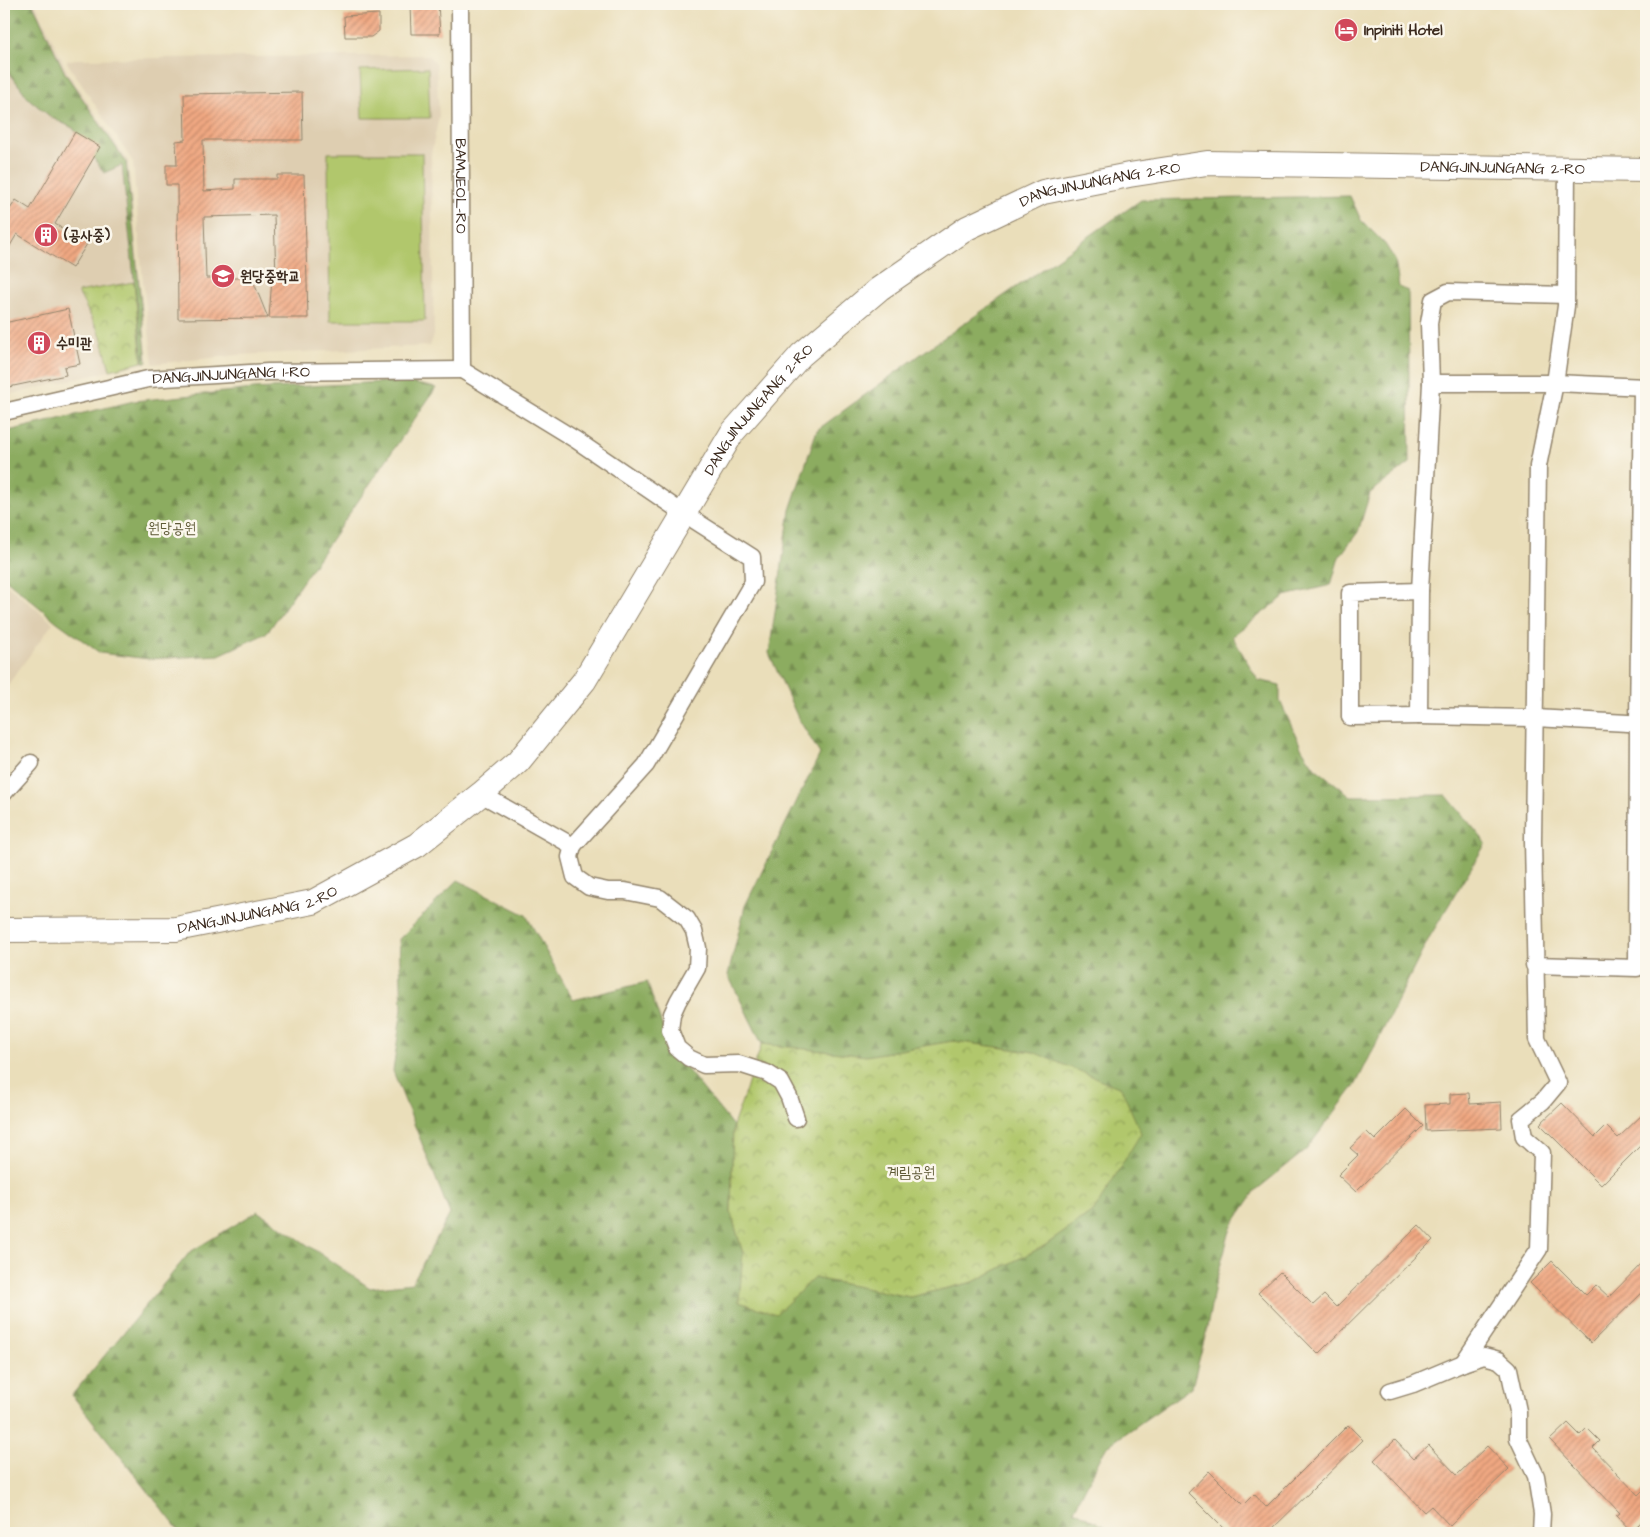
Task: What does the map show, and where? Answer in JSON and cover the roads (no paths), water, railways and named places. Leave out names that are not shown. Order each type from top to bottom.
[{"type":"street","name":"BAMJEOL-RO","points":[[460,4],[462,370]]},
{"type":"street","name":"DANGJINJUNGANG 2-RO","points":[[4,930],[176,930],[313,902],[417,845],[518,762],[584,680],[732,433],[801,355],[879,289],[967,228],[1043,192],[1128,175],[1207,163],[1567,167],[1646,170]]},
{"type":"street","points":[[1462,1362],[1538,1249],[1542,1152],[1524,1137],[1521,1119],[1543,1101],[1558,1084],[1537,1039],[1534,965],[1534,718],[1538,466],[1555,382],[1566,295],[1567,167]]},
{"type":"street","points":[[1419,716],[1420,591],[1431,383],[1429,324],[1433,300],[1448,292],[1566,295]]},
{"type":"street","name":"DANGJINJUNGANG 1-RO","points":[[4,412],[148,379],[268,372],[462,370]]},
{"type":"street","points":[[462,370],[576,440],[683,513],[752,557],[753,582],[646,765],[573,846],[570,857],[574,877],[589,887],[660,898],[687,919],[694,931],[698,948],[697,968],[672,1014],[670,1030],[677,1048],[689,1058],[704,1064],[739,1064],[767,1073],[781,1082],[790,1097],[796,1118]]},
{"type":"street","points":[[1431,383],[1555,382],[1644,387],[1642,724],[1637,968],[1534,965]]},
{"type":"street","points":[[1420,591],[1350,593],[1350,717],[1534,718],[1642,724]]},
{"type":"street","points":[[4,793],[31,763]]},
{"type":"street","points":[[481,794],[573,846]]},
{"type":"street","points":[[1390,1391],[1413,1384],[1462,1362],[1484,1356],[1498,1360],[1509,1369],[1518,1411],[1518,1438],[1536,1476],[1542,1514],[1542,1533]]},
{"type":"place","name":"Inpiniti Hotel","points":[[1346,30]]},
{"type":"place","name":"(공사중)","points":[[46,235]]},
{"type":"place","name":"원당중학교","points":[[223,276]]},
{"type":"place","name":"수미관","points":[[39,343]]},
{"type":"park label","name":"원당공원","points":[[172,528]]},
{"type":"park label","name":"계림공원","points":[[911,1172]]}]
